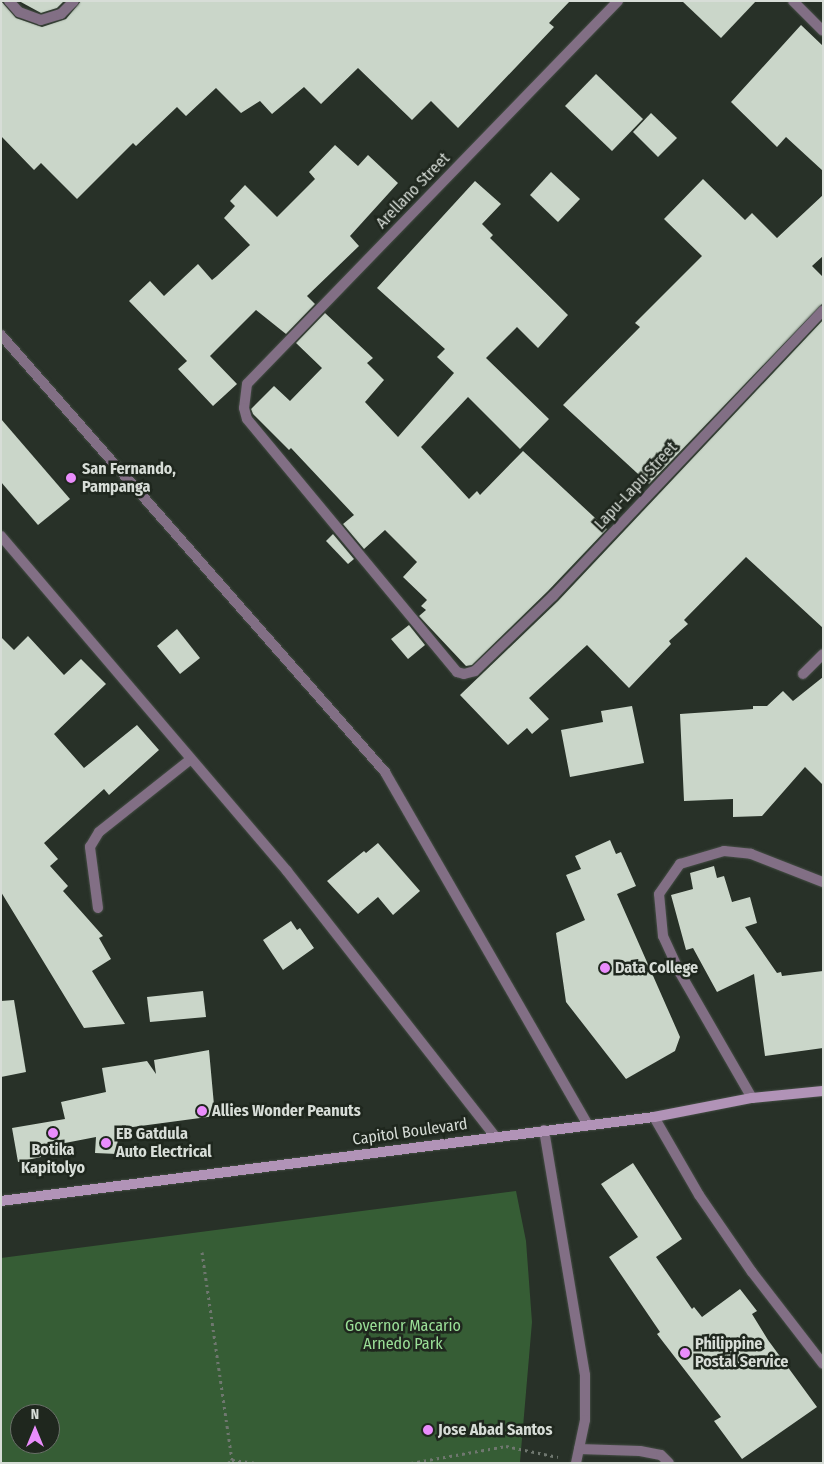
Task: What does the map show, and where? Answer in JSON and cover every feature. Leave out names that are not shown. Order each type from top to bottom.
[{"type":"main road","name":"Capitol Boulevard","points":[[2,1198],[654,1117],[752,1098],[823,1091]]},
{"type":"street","points":[[10,1],[19,12],[41,20],[61,14],[74,1]]},
{"type":"street","name":"Arellano Street","points":[[464,674],[458,672],[254,429],[244,408],[247,384],[618,1]]},
{"type":"street","points":[[793,1],[823,30]]},
{"type":"street","name":"Lapu-Lapu Street","points":[[464,674],[475,671],[553,596],[823,310]]},
{"type":"street","points":[[1,335],[385,772],[588,1125]]},
{"type":"street","points":[[1,536],[190,760],[287,871],[495,1136]]},
{"type":"street","points":[[803,674],[823,654]]},
{"type":"street","points":[[98,908],[90,847],[99,832],[190,760]]},
{"type":"street","points":[[752,1098],[680,972],[663,936],[659,894],[680,864],[724,850],[751,854],[823,882]]},
{"type":"street","points":[[654,1117],[699,1195],[752,1272],[823,1364]]},
{"type":"street","points":[[544,1130],[585,1374],[585,1420],[576,1462]]},
{"type":"street","points":[[579,1449],[640,1451],[661,1455],[668,1463]]},
{"type":"path","points":[[202,1252],[232,1460]]},
{"type":"path","points":[[411,1463],[506,1446],[576,1462]]},
{"type":"path","points":[[228,1463],[232,1460],[256,1463]]},
{"type":"green space","name":"Governor Macario Arnedo Park","points":[[516,1191],[526,1241],[532,1322],[520,1462],[1,1463],[1,1258]]},
{"type":"building","points":[[1,1],[16,18],[42,27],[66,19],[81,1],[570,1],[549,23],[554,27],[458,128],[431,101],[412,120],[358,68],[321,104],[304,87],[272,114],[260,101],[241,113],[216,88],[186,116],[177,107],[136,146],[133,143],[77,199],[41,163],[34,170],[1,136]]},
{"type":"building","points":[[19,1],[64,1],[57,8],[41,13]]},
{"type":"building","points":[[682,1],[756,1],[721,38]]},
{"type":"building","points":[[801,25],[823,46],[823,171],[786,137],[777,147],[731,102]]},
{"type":"building","points":[[596,74],[643,119],[612,151],[565,106]]},
{"type":"building","points":[[651,113],[677,138],[658,157],[633,132]]},
{"type":"building","points":[[335,145],[358,166],[368,155],[398,183],[350,236],[359,246],[307,296],[315,304],[286,334],[256,310],[210,356],[237,384],[213,406],[178,369],[187,361],[129,301],[150,281],[164,296],[198,264],[212,280],[250,245],[224,218],[235,206],[230,201],[245,185],[277,217],[315,179],[309,172]]},
{"type":"building","points":[[551,172],[580,199],[558,222],[530,195]]},
{"type":"building","points":[[703,179],[745,220],[752,213],[777,238],[823,195],[823,256],[812,266],[823,277],[823,303],[649,484],[563,405],[640,327],[635,323],[702,256],[664,219]]},
{"type":"building","points":[[475,181],[501,204],[482,224],[493,235],[490,238],[568,315],[538,348],[517,327],[486,358],[549,419],[520,449],[468,397],[421,447],[469,499],[477,491],[480,495],[523,451],[607,529],[548,591],[472,665],[466,666],[419,616],[426,610],[421,606],[427,600],[403,577],[417,562],[385,530],[364,549],[343,524],[354,515],[291,448],[289,450],[253,414],[251,409],[274,386],[290,401],[322,368],[296,343],[325,313],[373,358],[367,363],[384,380],[365,402],[398,437],[454,373],[437,357],[445,349],[377,288]]},
{"type":"building","points":[[823,320],[823,628],[746,557],[684,620],[688,624],[669,641],[671,644],[629,688],[587,645],[529,698],[549,719],[532,734],[527,728],[508,745],[460,695],[558,601]]},
{"type":"building","points":[[1,419],[70,499],[38,525],[1,482]]},
{"type":"building","points":[[333,534],[354,559],[348,564],[326,541]]},
{"type":"building","points":[[409,625],[425,645],[408,659],[391,639]]},
{"type":"building","points":[[177,629],[200,658],[180,674],[157,646]]},
{"type":"building","points":[[28,636],[64,675],[81,659],[106,684],[54,734],[84,768],[137,725],[159,750],[109,795],[104,789],[44,843],[58,859],[50,866],[68,886],[63,891],[103,936],[99,938],[111,959],[92,971],[125,1024],[84,1028],[1,892],[1,637],[14,650]]},
{"type":"building","points":[[823,677],[823,785],[805,767],[762,816],[733,817],[733,799],[684,801],[680,714],[753,709],[753,706],[767,706],[783,691],[793,701]]},
{"type":"building","points":[[632,706],[644,763],[570,777],[561,730],[603,722],[601,711]]},
{"type":"building","name":"Data College","points":[[610,840],[616,854],[621,852],[636,886],[617,894],[680,1037],[675,1051],[626,1079],[566,1002],[556,933],[585,920],[566,875],[581,869],[575,856]]},
{"type":"building","points":[[378,843],[420,891],[393,915],[378,897],[358,914],[327,881],[364,851],[366,853]]},
{"type":"building","points":[[714,866],[717,878],[724,876],[732,902],[750,897],[757,923],[745,927],[777,973],[781,972],[782,976],[823,971],[823,1048],[765,1056],[754,974],[717,992],[693,948],[686,950],[671,895],[693,889],[690,873]]},
{"type":"building","points":[[291,921],[297,930],[300,928],[314,948],[283,970],[263,940]]},
{"type":"building","points":[[203,991],[206,1017],[150,1022],[147,997]]},
{"type":"building","points":[[14,1000],[26,1072],[1,1077],[1,1001]]},
{"type":"building","points":[[209,1050],[215,1116],[118,1129],[117,1154],[95,1153],[96,1137],[39,1148],[41,1157],[18,1162],[12,1128],[65,1119],[61,1102],[106,1092],[102,1068],[147,1061],[156,1074],[154,1060]]},
{"type":"building","points":[[633,1163],[682,1239],[656,1257],[692,1309],[694,1307],[702,1317],[740,1289],[757,1311],[752,1314],[768,1340],[817,1407],[742,1459],[714,1421],[721,1417],[657,1334],[660,1332],[609,1257],[638,1237],[601,1184]]},
{"type":"place","name":"San Fernando, Pampanga","points":[[71,478]]},
{"type":"place","name":"Data College","points":[[605,968]]},
{"type":"place","name":"Allies Wonder Peanuts","points":[[202,1111]]},
{"type":"place","name":"Botika Kapitolyo","points":[[53,1133]]},
{"type":"place","name":"EB Gatdula Auto Electrical","points":[[106,1143]]},
{"type":"place","name":"Philippine Postal Service","points":[[685,1353]]},
{"type":"place","name":"Jose Abad Santos","points":[[428,1430]]}]
